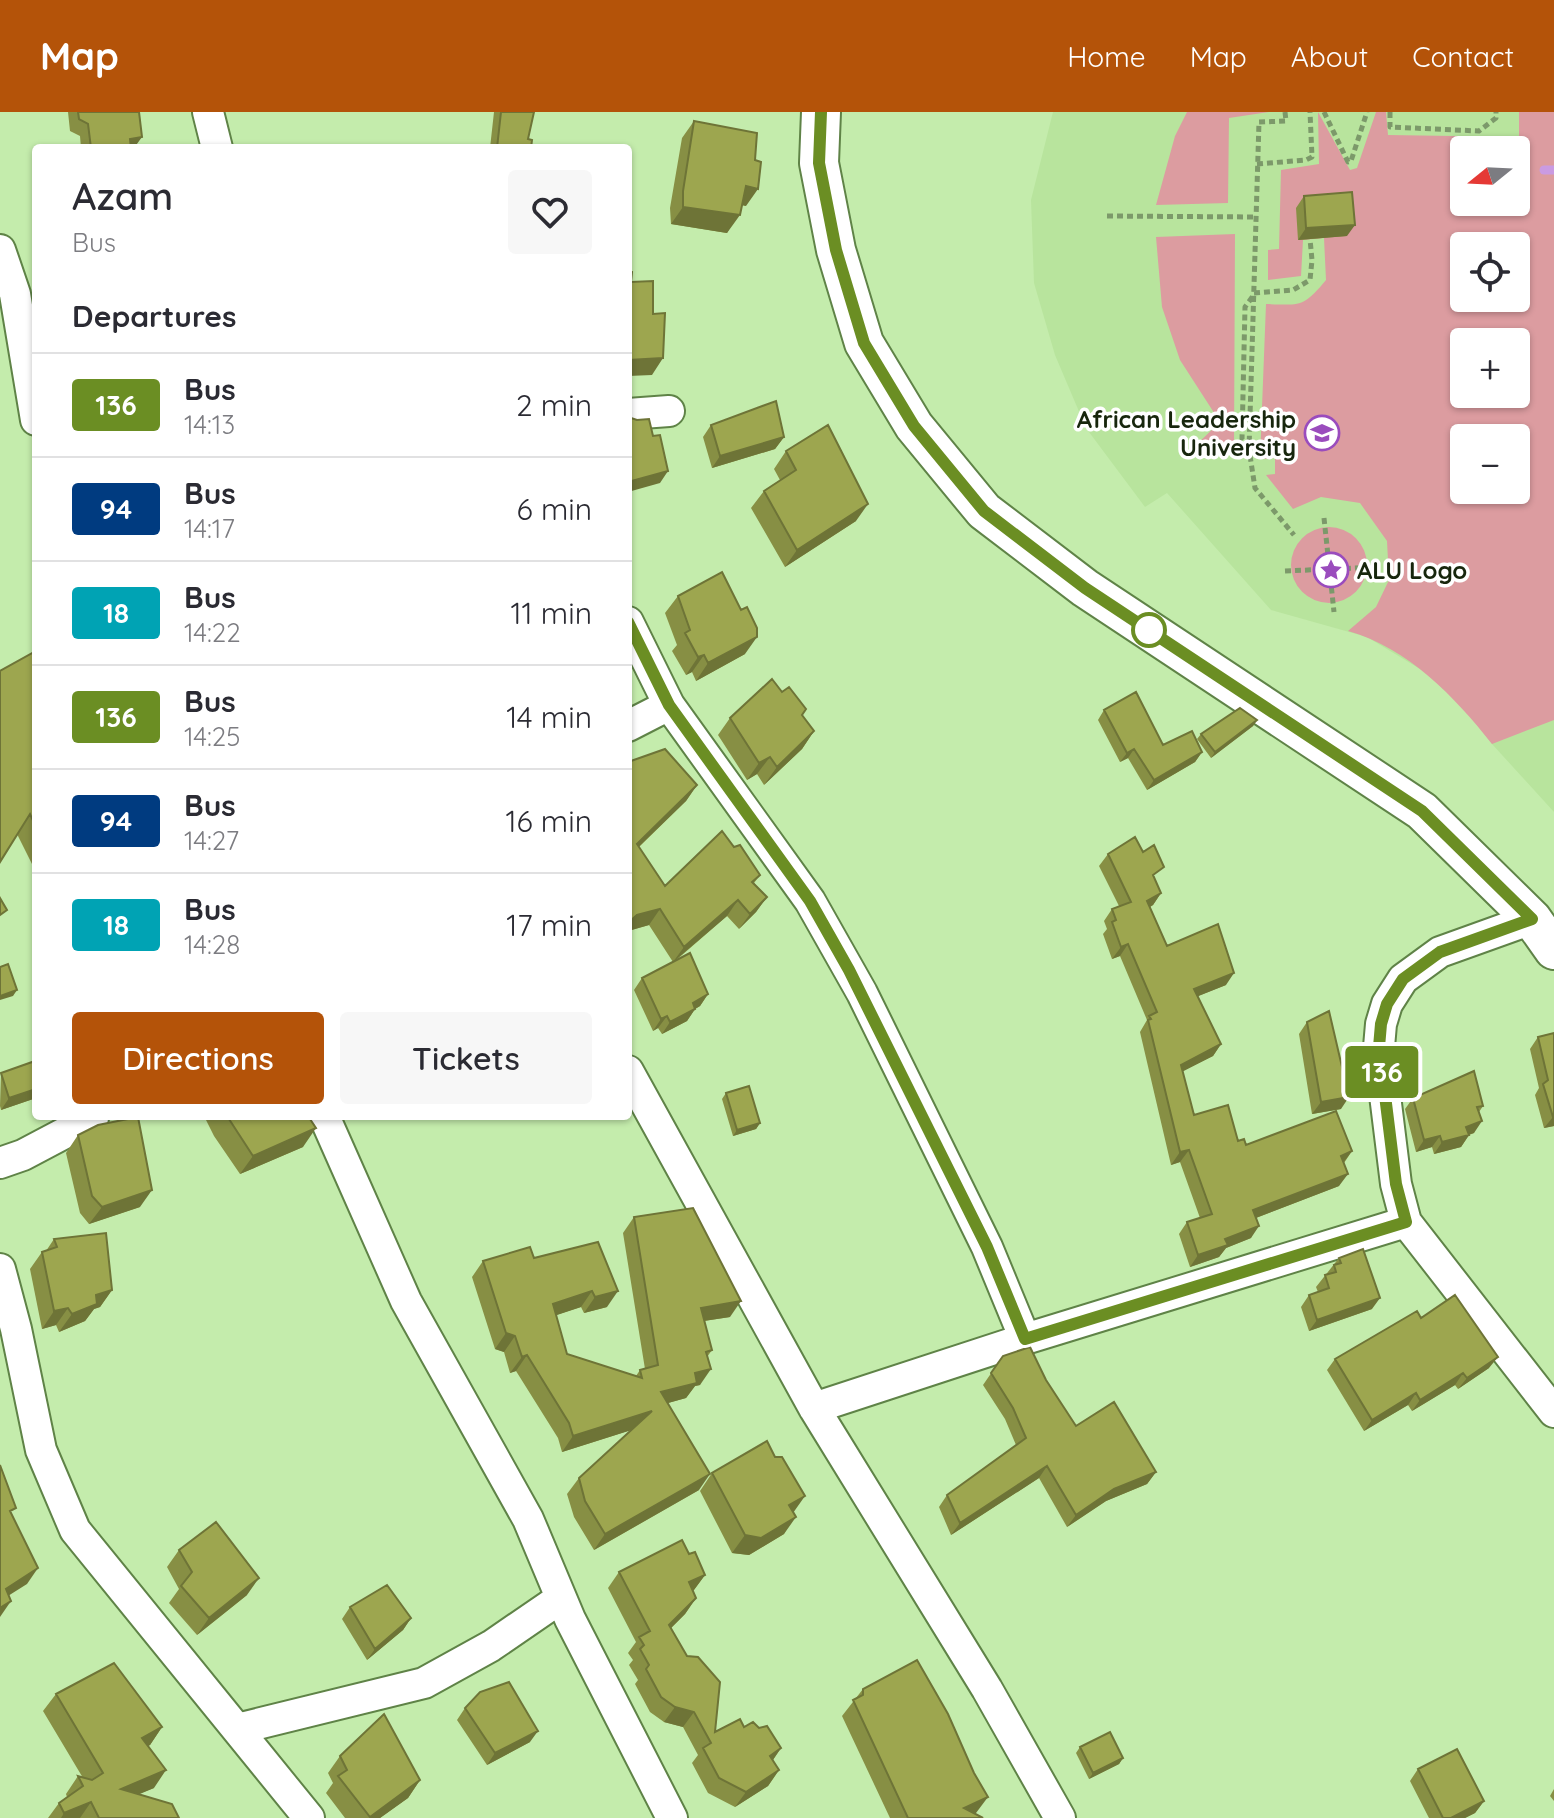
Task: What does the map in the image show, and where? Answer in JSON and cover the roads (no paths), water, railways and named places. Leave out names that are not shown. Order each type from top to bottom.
[{"type":"main road","points":[[821,112],[819,163],[836,250],[864,343],[914,426],[984,511],[1085,588],[1422,811],[1532,919],[1554,950]]},
{"type":"street","points":[[208,112],[216,144]]},
{"type":"street","points":[[0,250],[15,294],[32,396]]},
{"type":"street","points":[[632,414],[669,411]]},
{"type":"street","points":[[632,630],[669,705],[817,914],[862,993],[987,1247],[1025,1339]]},
{"type":"street","points":[[632,724],[669,705]]},
{"type":"street","points":[[1532,919],[1440,952],[1403,979],[1387,1004],[1379,1047],[1396,1184],[1406,1222],[1554,1412]]},
{"type":"street","points":[[632,1078],[814,1408],[987,1689],[1060,1818]]},
{"type":"street","points":[[0,1163],[23,1155],[89,1120]]},
{"type":"street","points":[[326,1120],[406,1301],[528,1519],[561,1598],[672,1818]]},
{"type":"street","points":[[814,1408],[1025,1339],[1406,1222]]},
{"type":"street","points":[[0,1269],[41,1450],[75,1530],[309,1818]]},
{"type":"street","points":[[237,1729],[424,1683],[491,1646],[561,1598]]},
{"type":"waterway","points":[[1544,170],[1554,170]]},
{"type":"place","name":"African Leadership University","points":[[1322,433]]},
{"type":"place","name":"ALU Logo","points":[[1331,570]]}]
